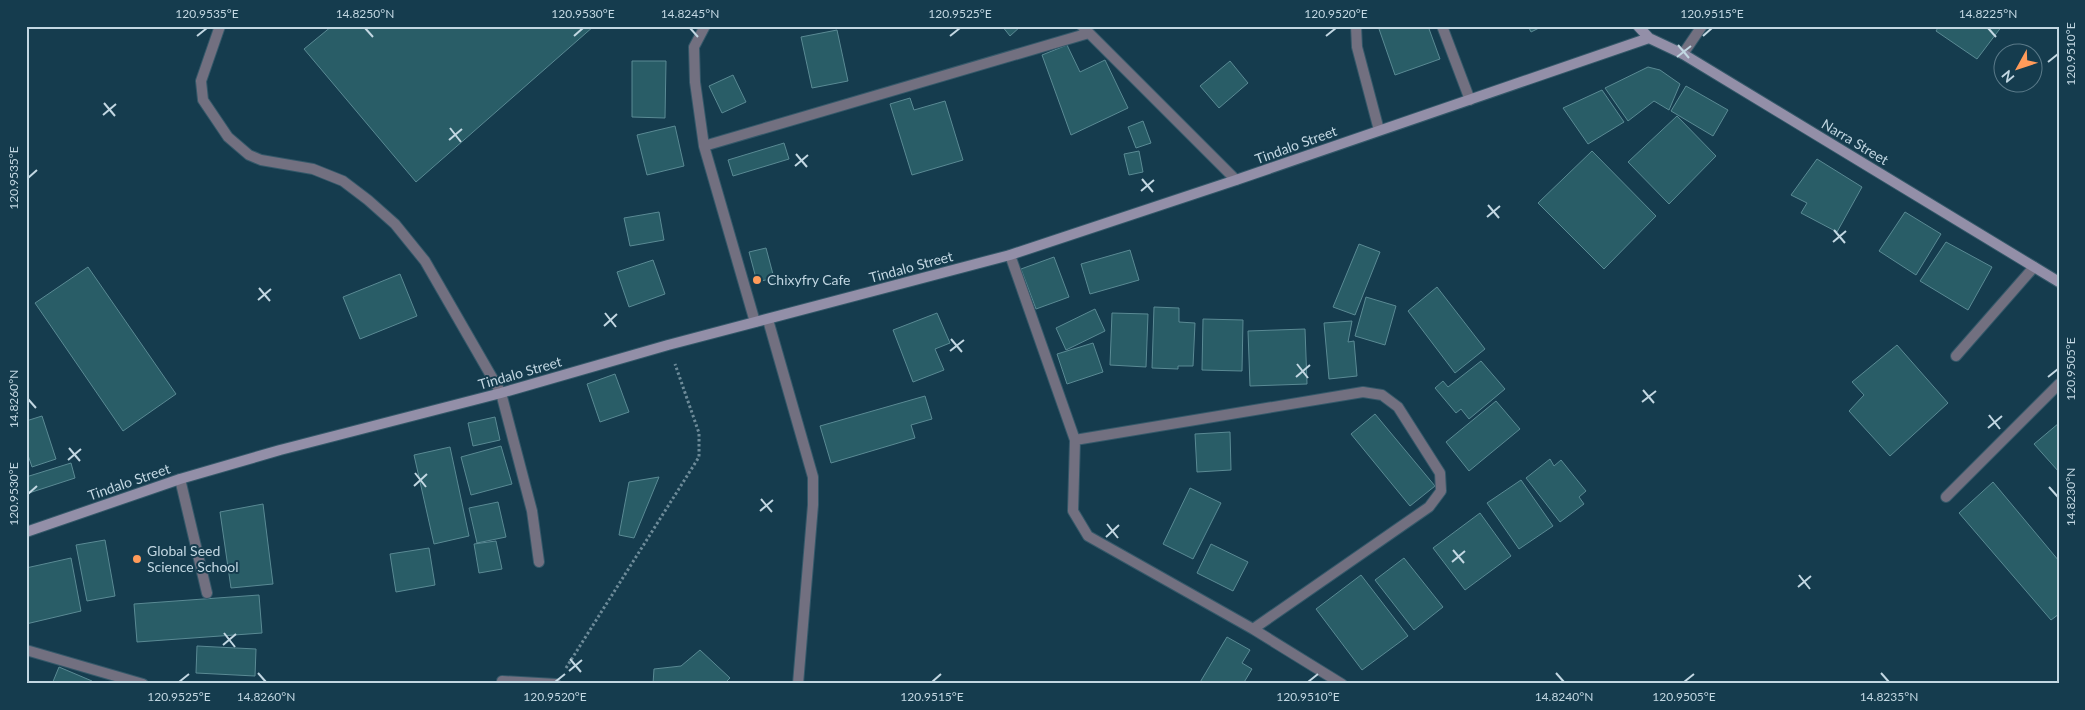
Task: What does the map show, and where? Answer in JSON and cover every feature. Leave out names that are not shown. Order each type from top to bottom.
[{"type":"main road","name":"Narra Street","points":[[1638,26],[1648,38],[1683,54],[2059,282]]},
{"type":"main road","name":"Tindalo Street","points":[[26,532],[180,479],[280,450],[501,393],[668,345],[1010,255],[1236,180],[1648,38]]},
{"type":"street","points":[[220,26],[201,81],[203,100],[212,116],[228,137],[249,155],[261,160],[313,169],[343,181],[395,224],[425,261],[501,393],[532,512],[538,562]]},
{"type":"street","points":[[706,26],[694,47],[695,82],[704,146],[755,322]]},
{"type":"street","points":[[1356,26],[1357,47],[1379,130]]},
{"type":"street","points":[[1442,26],[1470,100]]},
{"type":"street","points":[[1683,54],[1702,26]]},
{"type":"street","points":[[704,146],[1085,30],[1236,180]]},
{"type":"street","points":[[1010,255],[1075,440],[1073,511],[1088,536],[1253,629],[1342,684]]},
{"type":"street","points":[[1956,356],[2034,267]]},
{"type":"street","points":[[768,320],[813,477],[813,505],[798,684]]},
{"type":"street","points":[[1946,497],[2059,384]]},
{"type":"street","points":[[1075,440],[1364,392],[1382,395],[1398,407],[1440,473],[1441,491],[1429,507],[1253,629]]},
{"type":"street","points":[[180,479],[207,593]]},
{"type":"street","points":[[26,650],[143,684]]},
{"type":"street","points":[[502,681],[556,684]]},
{"type":"path","points":[[556,684],[699,457],[699,433],[668,345]]},
{"type":"building","points":[[332,26],[594,26],[416,182],[304,49]]},
{"type":"building","points":[[1002,26],[1021,26],[1010,36]]},
{"type":"building","points":[[1378,26],[1428,26],[1440,59],[1395,75]]},
{"type":"building","points":[[1528,26],[1543,26],[1531,32]]},
{"type":"building","points":[[1939,26],[2002,26],[1977,59],[1936,31]]},
{"type":"building","points":[[837,30],[848,81],[812,88],[801,37]]},
{"type":"building","points":[[1067,45],[1080,72],[1105,60],[1128,108],[1071,135],[1042,55]]},
{"type":"building","points":[[632,61],[666,61],[665,118],[632,117]]},
{"type":"building","points":[[1230,61],[1248,83],[1219,108],[1200,86]]},
{"type":"building","points":[[1648,67],[1660,70],[1680,84],[1669,110],[1654,101],[1628,121],[1605,88]]},
{"type":"building","points":[[733,75],[746,102],[722,113],[709,86]]},
{"type":"building","points":[[1686,86],[1728,110],[1713,136],[1671,111]]},
{"type":"building","points":[[1602,90],[1624,122],[1588,144],[1563,108]]},
{"type":"building","points":[[910,98],[914,110],[945,101],[963,160],[912,175],[890,104]]},
{"type":"building","points":[[1677,116],[1716,156],[1669,204],[1628,162]]},
{"type":"building","points":[[1143,121],[1151,143],[1136,148],[1128,127]]},
{"type":"building","points":[[675,126],[684,166],[647,175],[637,135]]},
{"type":"building","points":[[784,143],[789,159],[733,176],[728,160]]},
{"type":"building","points":[[1139,151],[1143,172],[1129,175],[1124,154]]},
{"type":"building","points":[[1592,151],[1656,216],[1604,269],[1538,203]]},
{"type":"building","points":[[1817,159],[1862,187],[1837,232],[1801,213],[1807,203],[1791,195]]},
{"type":"building","points":[[659,212],[664,240],[630,246],[624,218]]},
{"type":"building","points":[[1905,212],[1941,234],[1916,275],[1879,251]]},
{"type":"building","points":[[1946,242],[1992,267],[1968,310],[1920,281]]},
{"type":"building","points":[[1359,244],[1380,252],[1355,315],[1333,307]]},
{"type":"building","points":[[766,248],[774,278],[757,282],[749,252]]},
{"type":"building","points":[[1130,250],[1139,280],[1090,294],[1081,264]]},
{"type":"building","points":[[1054,257],[1069,297],[1036,309],[1021,269]]},
{"type":"building","points":[[653,260],[665,294],[629,307],[617,272]]},
{"type":"building","points":[[88,267],[176,394],[123,431],[35,303]]},
{"type":"building","points":[[400,274],[417,316],[360,339],[343,297]]},
{"type":"building","points":[[1437,287],[1485,349],[1455,373],[1408,311]]},
{"type":"building","points":[[1366,297],[1396,306],[1385,345],[1355,336]]},
{"type":"building","points":[[1154,307],[1179,308],[1179,322],[1195,323],[1193,366],[1178,366],[1178,369],[1152,368]]},
{"type":"building","points":[[1095,309],[1105,331],[1066,350],[1056,328]]},
{"type":"building","points":[[937,313],[950,343],[935,349],[944,370],[913,382],[893,330]]},
{"type":"building","points":[[1112,313],[1148,314],[1146,367],[1110,365]]},
{"type":"building","points":[[1203,319],[1243,320],[1242,371],[1202,370]]},
{"type":"building","points":[[1352,321],[1348,342],[1354,341],[1357,376],[1329,379],[1324,323]]},
{"type":"building","points":[[1305,329],[1307,384],[1250,386],[1248,331]]},
{"type":"building","points":[[1093,343],[1103,372],[1067,384],[1057,354]]},
{"type":"building","points":[[1897,345],[1948,403],[1890,456],[1849,411],[1864,395],[1852,382]]},
{"type":"building","points":[[1481,361],[1505,389],[1469,419],[1461,409],[1456,413],[1435,388],[1443,381],[1448,387]]},
{"type":"building","points":[[615,374],[629,412],[600,422],[587,384]]},
{"type":"building","points":[[925,396],[932,419],[911,425],[915,438],[831,463],[820,426]]},
{"type":"building","points":[[1496,401],[1520,429],[1469,471],[1446,442]]},
{"type":"building","points":[[1375,414],[1435,486],[1410,506],[1351,434]]},
{"type":"building","points":[[42,416],[56,459],[32,467],[26,449],[26,421]]},
{"type":"building","points":[[495,417],[500,440],[473,446],[468,423]]},
{"type":"building","points":[[2059,423],[2059,472],[2034,444]]},
{"type":"building","points":[[1230,432],[1231,470],[1197,472],[1195,434]]},
{"type":"building","points":[[501,446],[512,484],[471,495],[461,457]]},
{"type":"building","points":[[450,447],[469,536],[434,544],[414,455]]},
{"type":"building","points":[[1550,459],[1554,466],[1561,460],[1586,491],[1579,497],[1584,504],[1560,522],[1526,478]]},
{"type":"building","points":[[71,463],[75,478],[29,493],[26,477]]},
{"type":"building","points":[[659,477],[634,538],[619,535],[629,482]]},
{"type":"building","points":[[1521,480],[1553,526],[1519,549],[1487,503]]},
{"type":"building","points":[[1993,482],[2059,561],[2059,614],[2051,620],[1959,513]]},
{"type":"building","points":[[1190,488],[1221,503],[1193,559],[1163,544]]},
{"type":"building","points":[[498,502],[506,537],[477,543],[469,508]]},
{"type":"building","points":[[263,504],[273,584],[231,588],[220,512]]},
{"type":"building","points":[[1480,513],[1511,556],[1465,590],[1433,548]]},
{"type":"building","points":[[105,540],[115,596],[87,601],[76,545]]},
{"type":"building","points":[[496,541],[502,569],[479,573],[474,544]]},
{"type":"building","points":[[1211,544],[1248,562],[1233,591],[1197,573]]},
{"type":"building","points":[[429,548],[435,585],[396,592],[390,554]]},
{"type":"building","points":[[71,558],[81,611],[26,624],[26,568]]},
{"type":"building","points":[[1404,558],[1443,607],[1414,630],[1375,580]]},
{"type":"building","points":[[1361,575],[1408,636],[1362,670],[1316,609]]},
{"type":"building","points":[[259,595],[262,633],[137,642],[134,604]]},
{"type":"building","points":[[1227,637],[1250,650],[1242,663],[1252,669],[1243,684],[1199,684]]},
{"type":"building","points":[[197,646],[256,649],[255,676],[196,673]]},
{"type":"building","points":[[700,650],[730,678],[724,684],[653,684],[654,669],[681,666]]},
{"type":"building","points":[[59,667],[92,681],[91,684],[52,684]]},
{"type":"place","name":"Chixyfry Cafe","points":[[757,280]]},
{"type":"place","name":"Global Seed Science School","points":[[137,559]]}]
